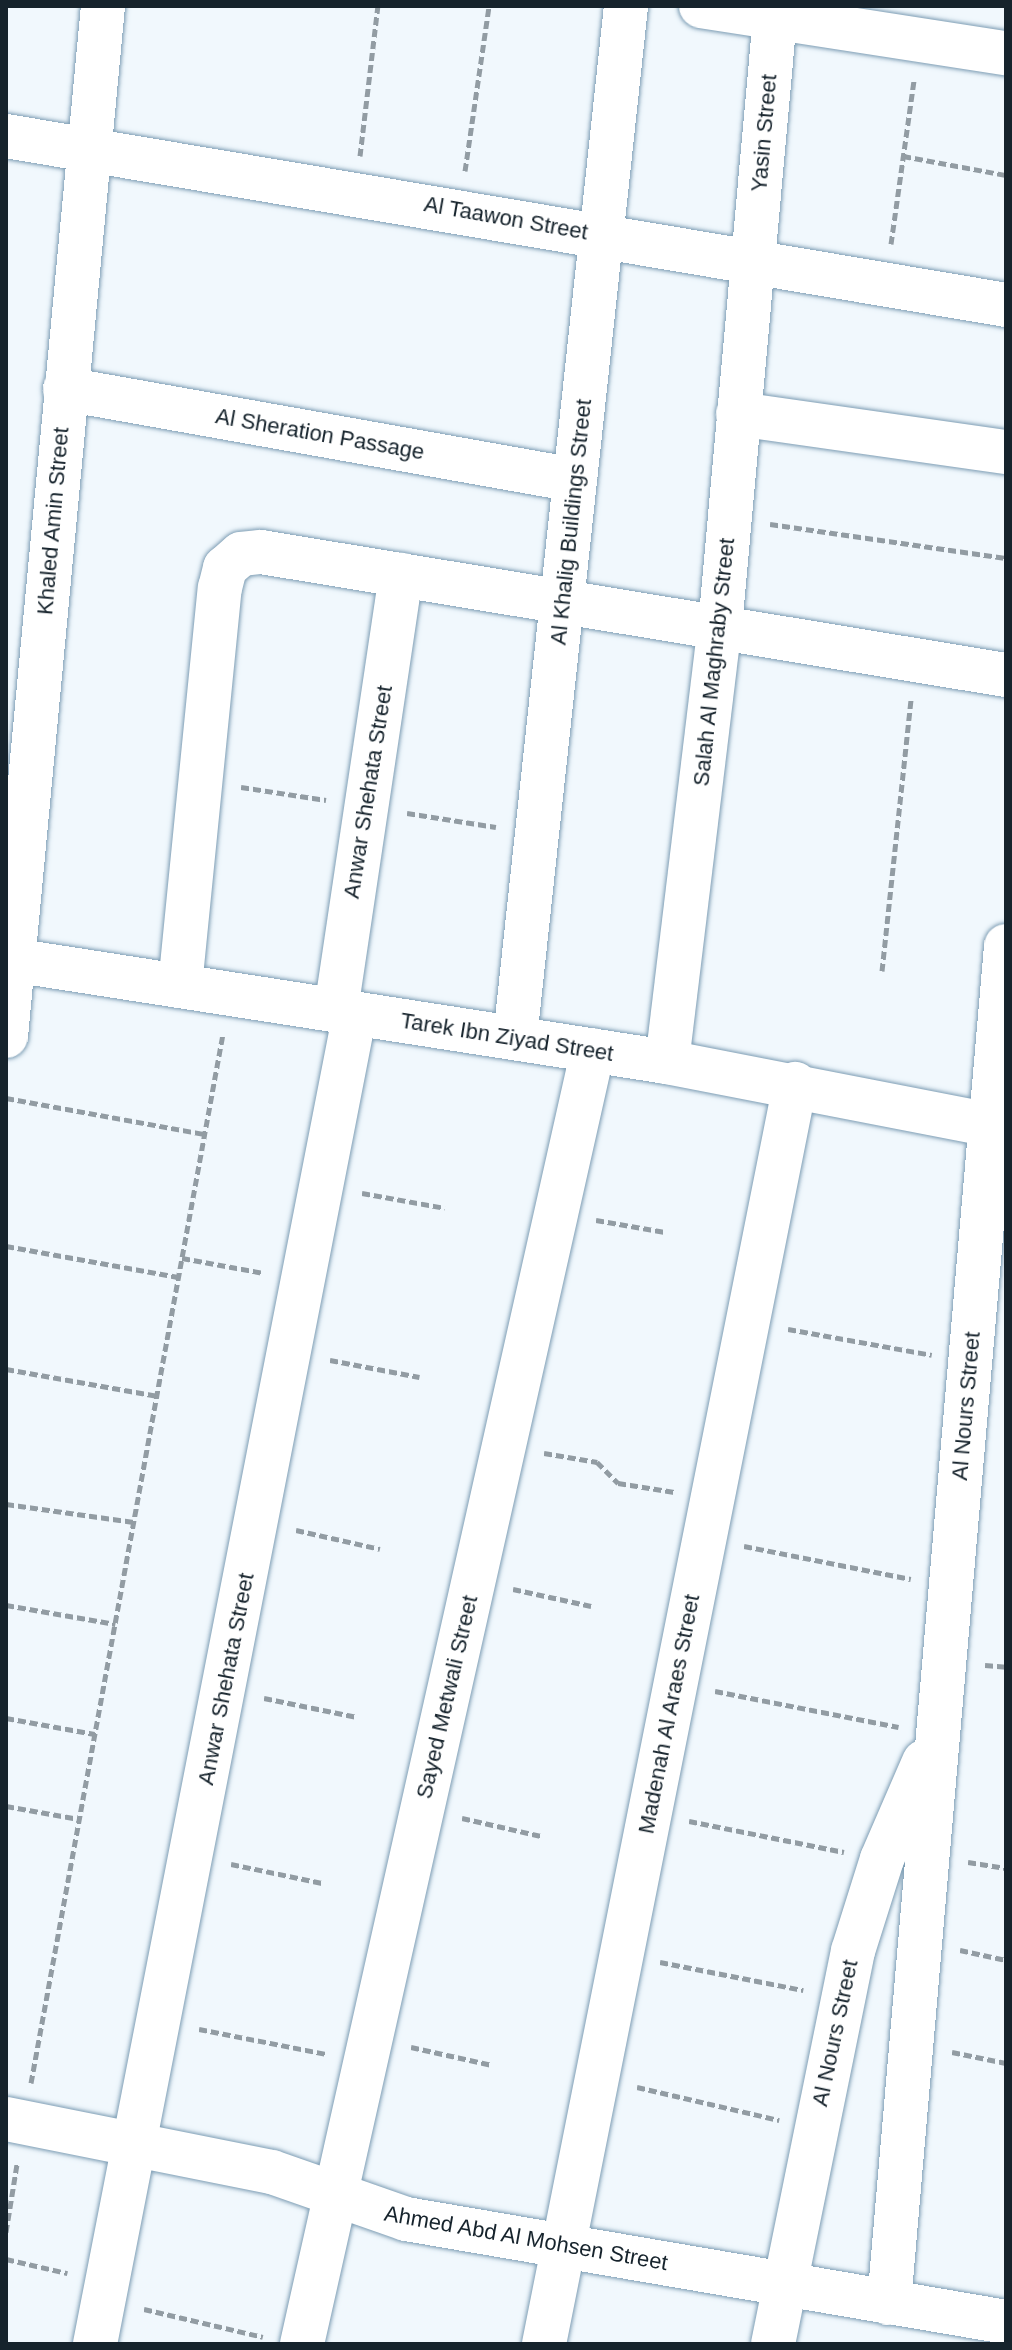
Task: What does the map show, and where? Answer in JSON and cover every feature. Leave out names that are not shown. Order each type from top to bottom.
[{"type":"street","name":"Khaled Amin Street","points":[[6,1036],[10,959],[103,6]]},
{"type":"street","name":"Al Khalig Buildings Street","points":[[515,1038],[626,6]]},
{"type":"street","points":[[701,6],[776,12],[919,40],[1006,53]]},
{"type":"street","name":"Yasin Street","points":[[752,261],[776,12]]},
{"type":"street","name":"Al Taawon Street","points":[[6,136],[356,192],[1006,305]]},
{"type":"street","name":"Salah Al Maghraby Street","points":[[667,1062],[720,627],[752,261]]},
{"type":"street","name":"Al Sheration Passage","points":[[65,389],[575,480]]},
{"type":"street","points":[[738,414],[1006,452]]},
{"type":"street","points":[[180,986],[225,568],[252,552],[1006,675]]},
{"type":"street","name":"Anwar Shehata Street","points":[[95,2344],[322,1186],[401,575]]},
{"type":"street","name":"Al Nours Street","points":[[889,2303],[970,1361],[998,1126],[1006,946]]},
{"type":"street","name":"Tarek Ibn Ziyad Street","points":[[10,959],[667,1062],[795,1084],[998,1126]]},
{"type":"street","name":"Sayed Metwali Street","points":[[289,2342],[336,2192],[593,1050]]},
{"type":"street","name":"Madenah Al Araes Street","points":[[544,2344],[795,1084]]},
{"type":"street","name":"Al Nours Street","points":[[773,2344],[841,1998],[882,1859],[938,1735]]},
{"type":"street","name":"Ahmed Abd Al Mohsen Street","points":[[15,2121],[272,2172],[406,2219],[889,2303],[947,2329],[1006,2322]]},
{"type":"path","points":[[356,192],[378,6]]},
{"type":"path","points":[[459,210],[489,6]]},
{"type":"path","points":[[885,285],[919,40]]},
{"type":"path","points":[[903,156],[1006,175]]},
{"type":"path","points":[[729,518],[1006,558]]},
{"type":"path","points":[[882,971],[915,659]]},
{"type":"path","points":[[6,2232],[15,2121],[79,1819],[230,994]]},
{"type":"path","points":[[6,1098],[205,1134]]},
{"type":"path","points":[[322,1186],[445,1208]]},
{"type":"path","points":[[556,1213],[665,1232]]},
{"type":"path","points":[[6,1246],[178,1277]]},
{"type":"path","points":[[182,1258],[303,1280]]},
{"type":"path","points":[[748,1322],[970,1361]]},
{"type":"path","points":[[289,1351],[419,1377]]},
{"type":"path","points":[[6,1369],[157,1396]]},
{"type":"path","points":[[504,1446],[597,1462],[618,1483],[708,1518],[951,1587]]},
{"type":"path","points":[[6,1504],[134,1522]]},
{"type":"path","points":[[256,1521],[380,1549]]},
{"type":"path","points":[[473,1580],[591,1606]]},
{"type":"path","points":[[6,1605],[115,1624]]},
{"type":"path","points":[[675,1684],[938,1735]]},
{"type":"path","points":[[223,1690],[357,1717]]},
{"type":"path","points":[[6,1718],[95,1734]]},
{"type":"path","points":[[6,1806],[79,1819]]},
{"type":"path","points":[[422,1809],[541,1836]]},
{"type":"path","points":[[649,1813],[882,1859]]},
{"type":"path","points":[[191,1856],[322,1883]]},
{"type":"path","points":[[620,1954],[841,1998]]},
{"type":"path","points":[[158,2021],[492,2065]]},
{"type":"path","points":[[912,2044],[1006,2063]]},
{"type":"path","points":[[595,2077],[815,2129]]},
{"type":"path","points":[[6,2259],[106,2291],[289,2342]]}]
